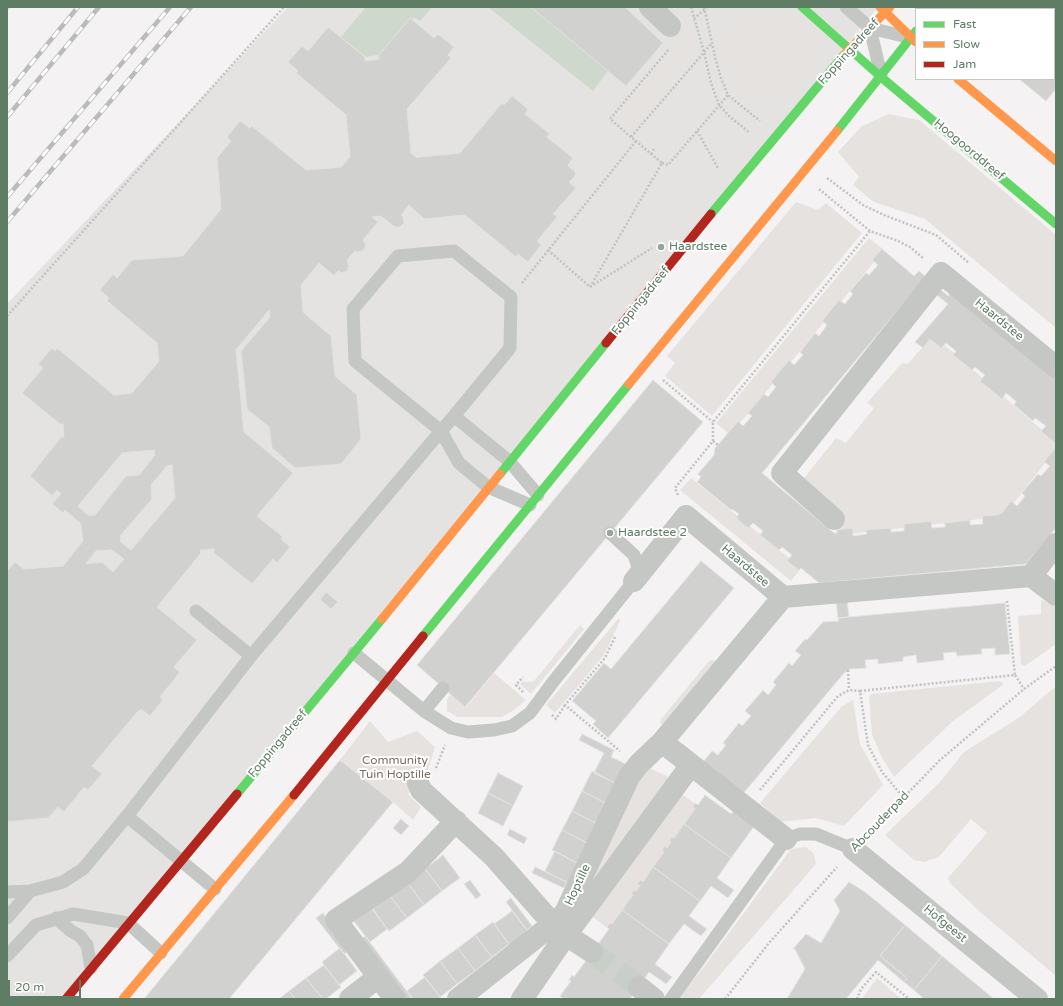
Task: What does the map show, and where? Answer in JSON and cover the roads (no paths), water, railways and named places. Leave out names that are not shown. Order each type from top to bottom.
[{"type":"street","points":[[650,7],[677,32]]},
{"type":"street","name":"Hoogoorddreef","points":[[802,7],[881,77],[1056,224]]},
{"type":"street","points":[[123,999],[388,681],[538,495],[914,37],[885,9]]},
{"type":"street","name":"Foppingadreef","points":[[66,999],[354,653],[752,164],[849,49],[870,28],[885,9]]},
{"type":"street","points":[[959,80],[1056,161]]},
{"type":"street","name":"Haardstee","points":[[834,519],[782,473],[941,274],[1056,367]]},
{"type":"street","name":"Haardstee","points":[[634,581],[686,516],[783,597]]},
{"type":"street","points":[[1031,576],[1056,544]]},
{"type":"street","points":[[783,597],[1031,576],[1056,595]]},
{"type":"street","name":"Hoptille","points":[[522,999],[560,929],[565,913],[629,777],[638,765],[662,742],[783,597]]},
{"type":"street","points":[[662,742],[786,839]]},
{"type":"street","points":[[560,929],[691,765]]},
{"type":"street","points":[[418,783],[422,790],[494,857],[560,929],[592,952]]},
{"type":"street","points":[[395,999],[336,920],[408,872],[456,821]]},
{"type":"street","name":"Hofgeest","points":[[853,849],[1037,999]]},
{"type":"street","name":"Hoptille","points":[[458,999],[560,929]]},
{"type":"street","points":[[350,999],[378,977]]},
{"type":"lane","points":[[846,7],[870,28],[914,37]]},
{"type":"lane","points":[[870,28],[881,77]]},
{"type":"lane","points":[[7,892],[30,891],[63,882],[83,869],[127,816],[251,656],[441,431],[454,416],[510,348],[511,297],[454,251],[398,256],[352,309],[355,361],[441,431],[459,463],[488,487],[530,505]]},
{"type":"lane","points":[[454,416],[509,461],[538,495]]},
{"type":"lane","points":[[354,653],[424,711],[451,728],[468,732],[494,730],[512,726],[530,713],[634,581],[639,570],[634,555],[610,533]]},
{"type":"lane","points":[[196,611],[251,656]]},
{"type":"lane","points":[[424,711],[443,688]]},
{"type":"lane","points":[[127,816],[215,889]]},
{"type":"lane","points":[[671,999],[786,839],[800,834],[816,834],[853,849]]},
{"type":"lane","points":[[7,918],[30,891]]},
{"type":"lane","points":[[7,956],[36,925],[73,914],[128,923],[161,953]]},
{"type":"lane","points":[[56,918],[71,931],[80,936],[87,945],[91,968]]},
{"type":"tunnel","points":[[592,952],[639,987]]},
{"type":"railway","points":[[7,93],[78,7]]},
{"type":"railway","points":[[7,117],[99,7]]},
{"type":"railway","points":[[7,197],[170,7]]},
{"type":"railway","points":[[7,222],[191,7]]},
{"type":"place","name":"Haardstee","points":[[661,247]]},
{"type":"place","name":"Haardstee 2","points":[[610,533]]},
{"type":"park label","name":"Community Tuin Hoptille","points":[[395,768]]}]
